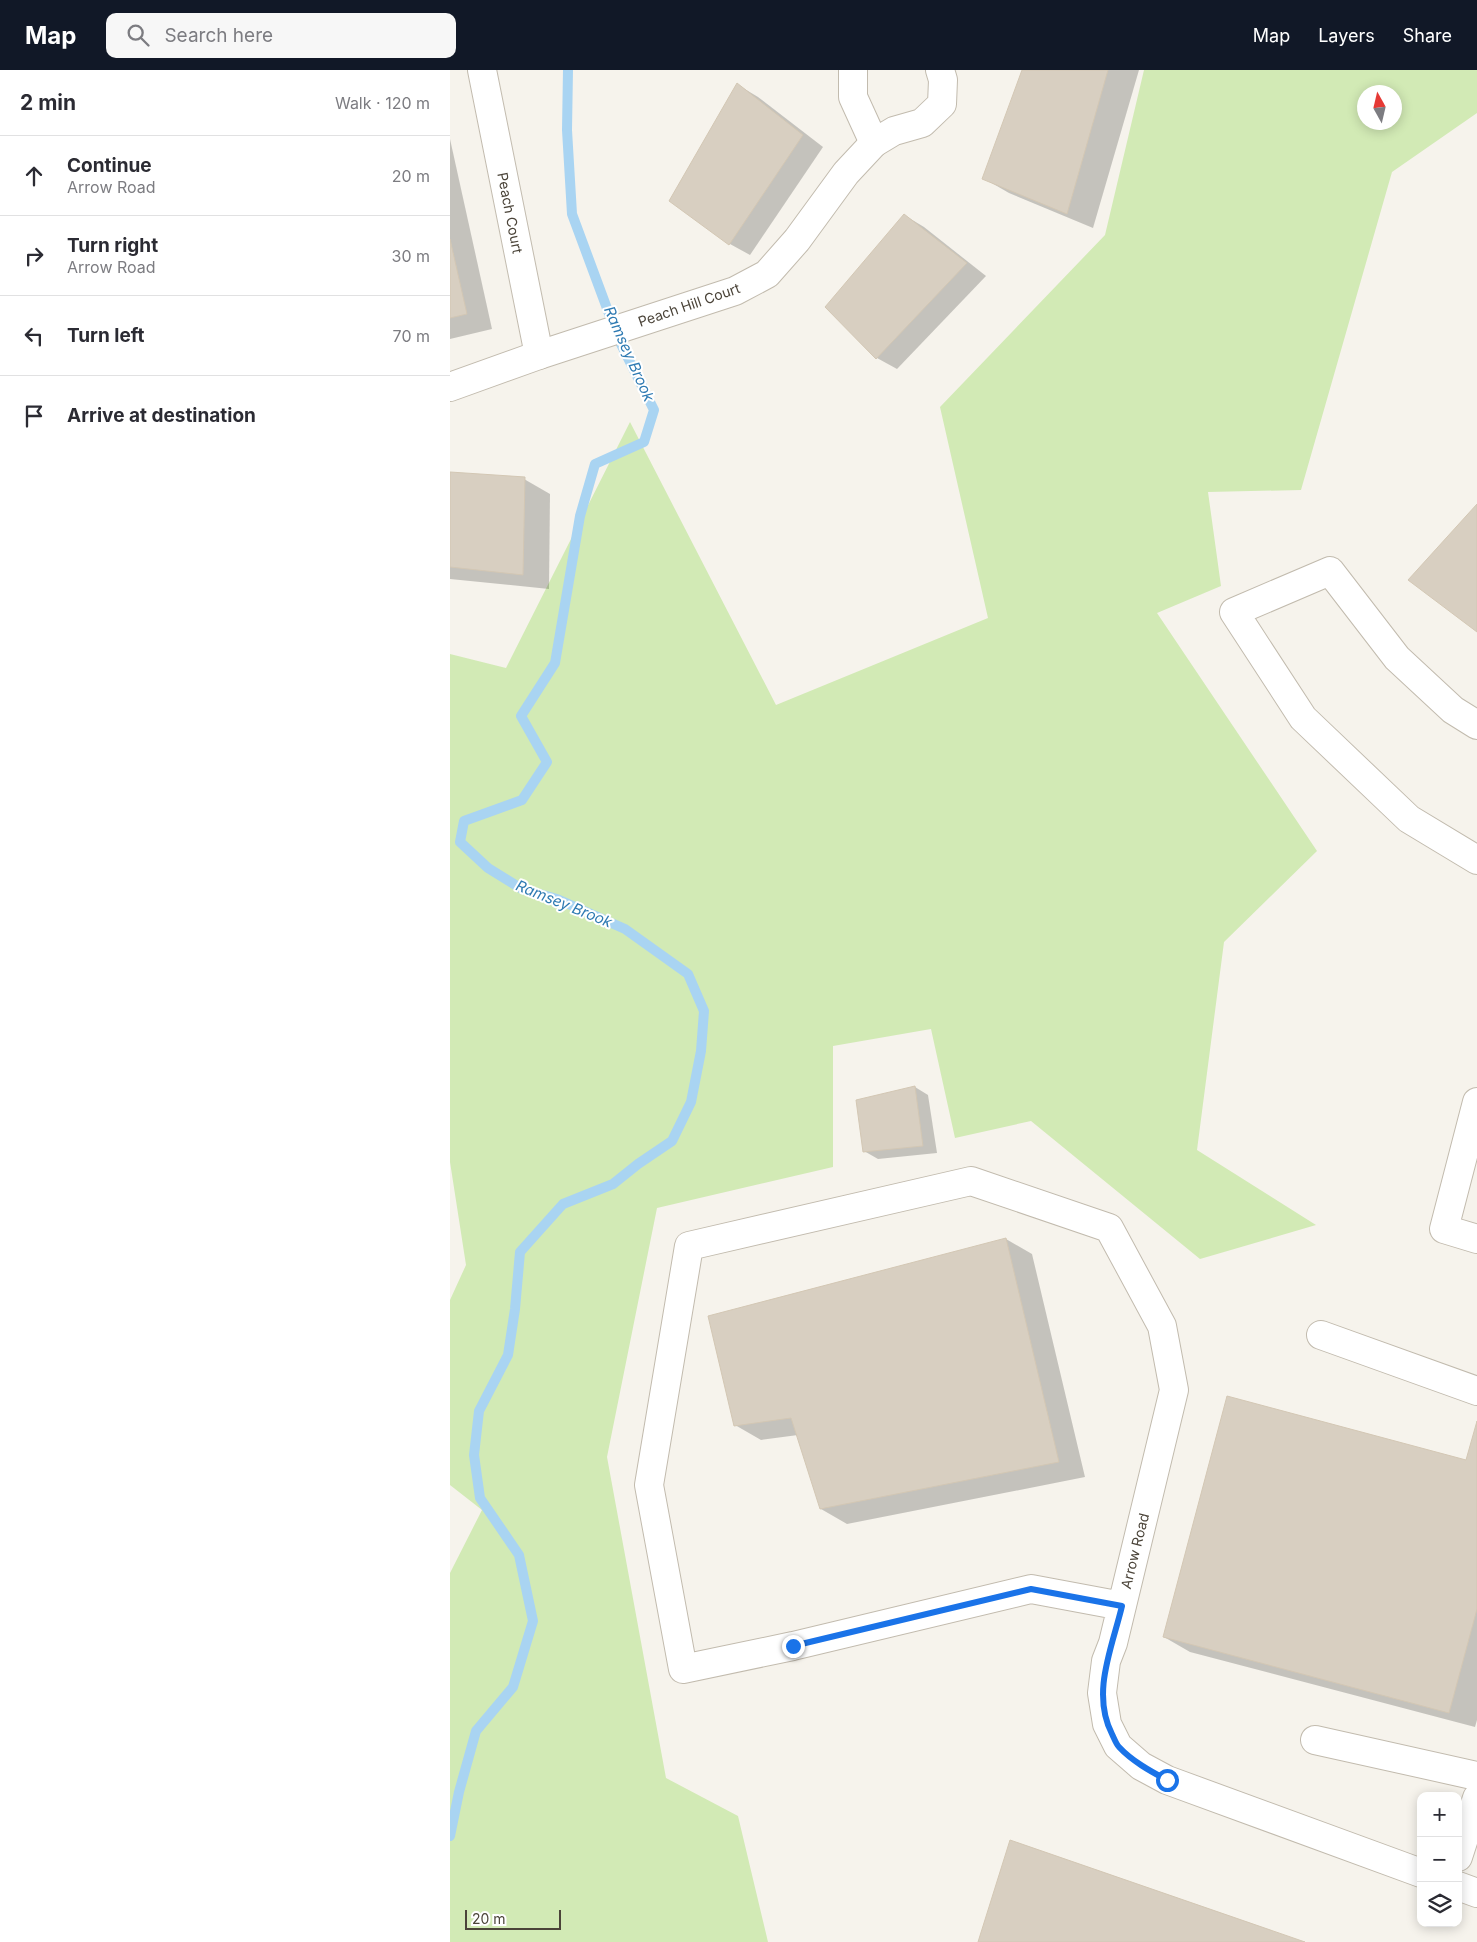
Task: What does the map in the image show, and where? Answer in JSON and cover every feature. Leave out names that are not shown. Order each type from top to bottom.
[{"type":"street","name":"Peach Court","points":[[482,70],[539,355]]},
{"type":"street","points":[[853,70],[853,96],[874,143]]},
{"type":"street","name":"Peach Hill Court","points":[[450,387],[539,355],[735,291],[767,274],[797,240],[846,173],[874,143],[894,131],[922,123],[942,104],[943,80],[940,70]]},
{"type":"street","points":[[1477,725],[1453,710],[1397,658],[1330,571],[1234,612],[1303,718],[1409,819],[1477,860]]},
{"type":"street","points":[[1477,1102],[1444,1229],[1477,1240]]},
{"type":"street","name":"Arrow Road","points":[[1122,1606],[1031,1589],[793,1646],[683,1668],[649,1484],[689,1246],[970,1181],[1109,1228],[1162,1326],[1174,1390],[1122,1606],[1113,1643],[1106,1661],[1102,1693],[1107,1724],[1118,1746],[1141,1766],[1167,1780],[1417,1871]]},
{"type":"street","points":[[1321,1335],[1477,1390]]},
{"type":"street","points":[[1315,1740],[1477,1776]]},
{"type":"street","points":[[1462,1845],[1477,1798]]},
{"type":"street","points":[[1462,1887],[1477,1893]]},
{"type":"green space","points":[[1144,70],[1477,70],[1477,113],[1392,172],[1301,490],[1208,492],[1221,586],[1157,613],[1317,851],[1224,942],[1197,1150],[1316,1225],[1200,1259],[1031,1121],[955,1138],[931,1029],[833,1046],[833,1167],[657,1208],[607,1457],[666,1778],[738,1816],[768,1942],[450,1942],[450,1573],[482,1510],[450,1485],[450,1300],[466,1265],[450,1162],[450,654],[506,668],[630,422],[776,705],[988,618],[940,407],[1105,235]]},
{"type":"building","points":[[1022,70],[1108,70],[1067,214],[982,179]]},
{"type":"building","points":[[737,83],[803,135],[729,245],[669,201]]},
{"type":"building","points":[[904,214],[967,263],[876,359],[825,307]]},
{"type":"building","points":[[450,239],[467,314],[450,318]]},
{"type":"building","points":[[450,472],[525,477],[523,575],[450,567]]},
{"type":"building","points":[[1477,504],[1477,632],[1408,580]]},
{"type":"building","points":[[915,1086],[923,1146],[863,1152],[856,1100]]},
{"type":"building","points":[[1006,1238],[1059,1462],[820,1509],[791,1418],[734,1426],[708,1316]]},
{"type":"building","points":[[1227,1396],[1466,1460],[1477,1421],[1477,1609],[1449,1713],[1163,1637]]},
{"type":"building","points":[[1010,1840],[1305,1942],[978,1942]]},
{"type":"waterway","name":"Ramsey Brook","points":[[450,1836],[459,1792],[476,1731],[513,1687],[533,1621],[519,1555],[480,1498],[474,1455],[479,1411],[508,1355],[515,1309],[520,1252],[563,1204],[613,1184],[672,1141],[691,1102],[701,1051],[704,1011],[688,974],[625,929],[557,899],[522,889],[488,868],[460,842],[464,821],[522,800],[547,762],[521,716],[555,663],[580,516],[595,464],[644,442],[654,410],[618,338],[572,214],[567,130],[568,70]]},
{"type":"route","points":[[793,1646],[1031,1589],[1122,1606],[1113,1643],[1106,1661],[1102,1693],[1107,1724],[1118,1746],[1141,1766],[1167,1780]]}]
